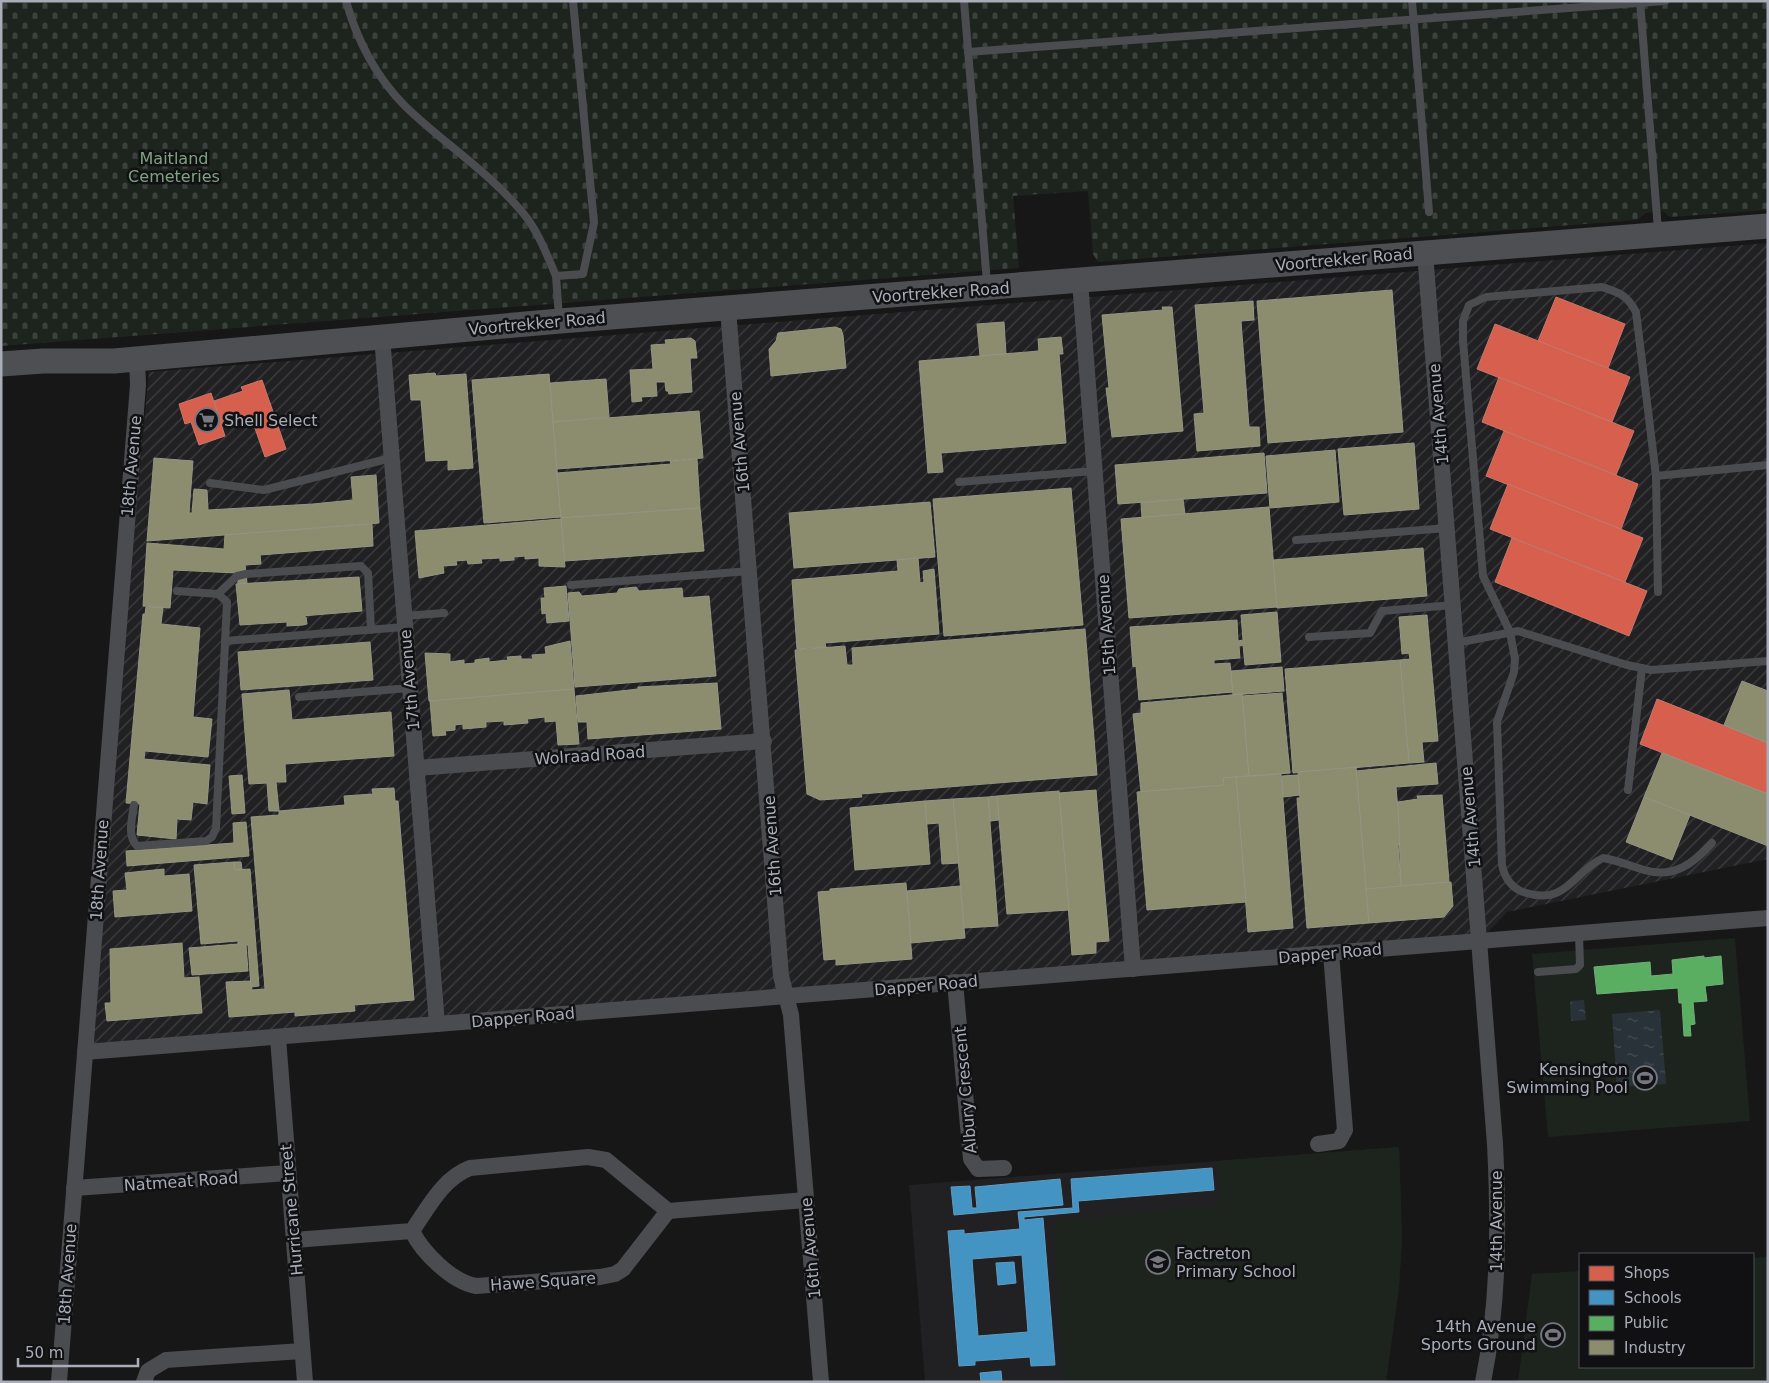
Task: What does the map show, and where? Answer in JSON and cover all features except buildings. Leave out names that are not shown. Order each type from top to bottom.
[{"type":"main road","name":"Voortrekker Road","points":[[1,364],[126,359],[560,321],[1768,226]]},
{"type":"main road","name":"Voortrekker Road","points":[[1,379],[82,371],[126,359]]},
{"type":"street","name":"14th Avenue","points":[[1425,253],[1480,941],[1498,1197],[1495,1298],[1483,1382]]},
{"type":"street","name":"15th Avenue","points":[[1080,281],[1133,969]]},
{"type":"street","name":"16th Avenue","points":[[728,309],[764,741],[781,976],[791,1015],[820,1382]]},
{"type":"street","name":"17th Avenue","points":[[382,336],[438,1024]]},
{"type":"street","name":"18th Avenue","points":[[59,1382],[138,385],[126,359]]},
{"type":"street","name":"Wolraad Road","points":[[417,768],[764,741]]},
{"type":"street","name":"Dapper Road","points":[[85,1052],[1768,918]]},
{"type":"street","points":[[1318,1144],[1340,1141],[1345,1130],[1331,953]]},
{"type":"street","name":"Albury Crescent","points":[[955,982],[970,1159],[978,1169],[1004,1168]]},
{"type":"street","name":"Hurricane Street","points":[[278,1038],[305,1382]]},
{"type":"street","points":[[294,1240],[412,1231],[449,1180],[459,1172],[470,1168],[588,1157],[606,1160],[668,1211],[806,1200]]},
{"type":"street","name":"Natmeat Road","points":[[74,1188],[288,1173]]},
{"type":"street","name":"Hawe Square","points":[[412,1231],[418,1244],[456,1279],[465,1284],[476,1286],[600,1277],[615,1274],[623,1269],[668,1211]]},
{"type":"street","points":[[144,1382],[148,1372],[157,1364],[166,1360],[302,1350]]},
{"type":"lane","points":[[346,1],[354,28],[375,69],[405,105],[485,173],[524,214],[536,233],[556,276],[560,321]]},
{"type":"lane","points":[[556,276],[583,274],[594,223],[573,1]]},
{"type":"lane","points":[[964,1],[988,288]]},
{"type":"lane","points":[[1412,1],[1429,212]]},
{"type":"lane","points":[[968,52],[1665,1]]},
{"type":"lane","points":[[1640,2],[1658,235]]},
{"type":"lane","points":[[1658,592],[1656,476],[1636,312],[1630,300],[1618,292],[1602,287],[1486,297],[1470,305],[1463,321],[1463,341],[1483,576],[1510,632],[1514,666],[1499,710],[1496,739],[1502,865],[1505,878],[1520,892],[1535,896],[1548,896],[1568,887],[1603,858],[1646,871],[1678,869],[1695,862],[1712,842]]},
{"type":"lane","points":[[210,483],[264,490],[391,458]]},
{"type":"lane","points":[[1656,476],[1768,465]]},
{"type":"lane","points":[[959,482],[1094,471]]},
{"type":"lane","points":[[1296,540],[1447,528]]},
{"type":"lane","points":[[218,594],[237,576],[246,574],[361,566],[368,573],[371,630]]},
{"type":"lane","points":[[570,585],[750,571]]},
{"type":"lane","points":[[134,805],[131,833],[133,841],[137,846],[206,841],[212,837],[216,828],[227,602],[218,594],[177,591]]},
{"type":"lane","points":[[1309,637],[1370,633],[1382,611],[1453,605]]},
{"type":"lane","points":[[225,641],[371,630],[444,613]]},
{"type":"lane","points":[[1456,643],[1510,632],[1534,634],[1642,668],[1768,661]]},
{"type":"lane","points":[[1628,790],[1642,668]]},
{"type":"lane","points":[[299,696],[410,688]]},
{"type":"lane","points":[[1538,972],[1576,969],[1580,965],[1579,933]]},
{"type":"shaded area","points":[[1768,243],[1768,859],[1507,912],[1480,941],[85,1052],[149,372]]},
{"type":"shaded area","name":"Factreton Primary School","points":[[1399,1147],[1402,1238],[1399,1287],[1386,1382],[925,1382],[909,1185]]},
{"type":"green space","name":"Maitland Cemeteries","points":[[1,1],[1768,1],[1768,210],[1670,217],[1662,211],[1646,213],[1637,220],[1098,262],[1093,254],[1088,191],[1013,196],[1019,268],[1,346]]},
{"type":"green space","name":"Kensington Swimming Pool","points":[[1735,938],[1750,1121],[1548,1137],[1532,954]]},
{"type":"green space","name":"Factreton Primary School","points":[[1399,1147],[1402,1238],[1399,1287],[1386,1382],[1064,1382],[1054,1222],[1221,1205],[1217,1161]]},
{"type":"green space","name":"14th Avenue Sports Ground","points":[[1768,1257],[1768,1382],[1518,1382],[1532,1274],[1579,1271],[1579,1368],[1754,1368],[1754,1258]]},
{"type":"water","points":[[1584,1000],[1586,1020],[1571,1021],[1570,1001]]},
{"type":"water","points":[[1660,1010],[1666,1084],[1617,1087],[1612,1014]]},
{"type":"place","name":"Shell Select","points":[[207,420]]},
{"type":"place","name":"Kensington Swimming Pool","points":[[1645,1078]]},
{"type":"place","name":"Factreton Primary School","points":[[1158,1262]]},
{"type":"place","name":"14th Avenue Sports Ground","points":[[1553,1335]]}]
